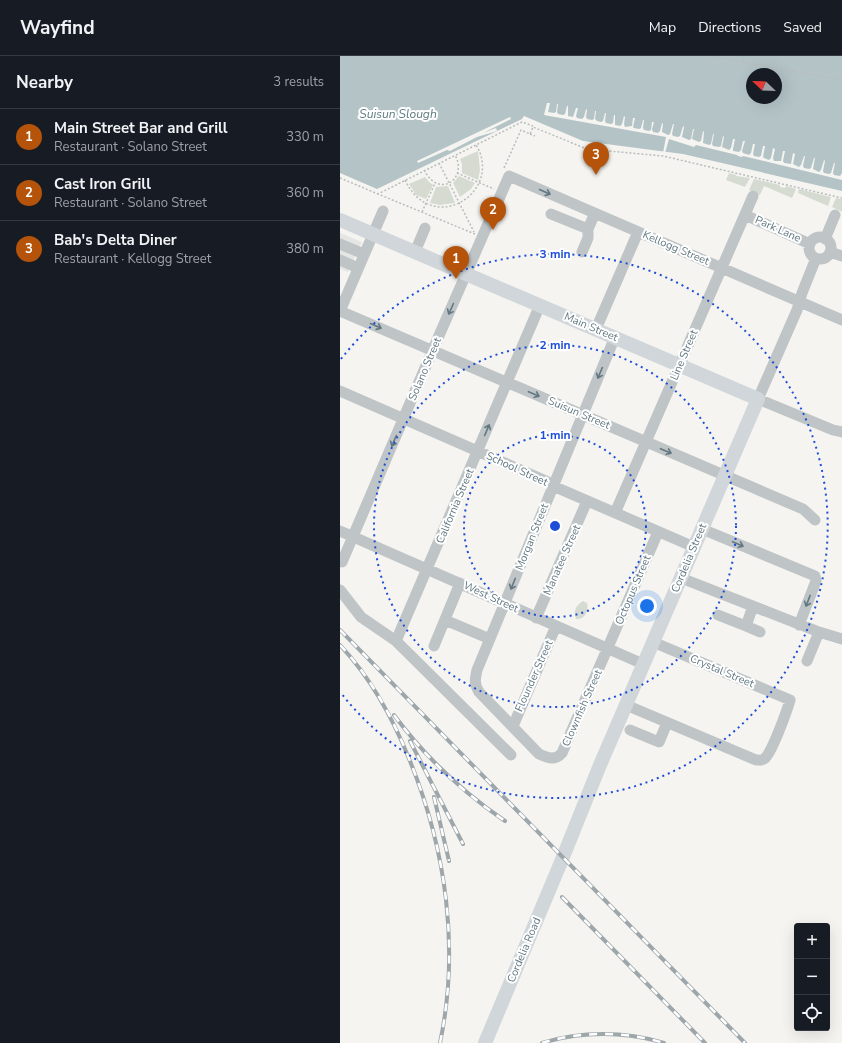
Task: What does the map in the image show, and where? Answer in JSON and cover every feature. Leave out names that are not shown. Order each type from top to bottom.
[{"type":"main road","name":"Main Street","points":[[340,220],[758,399]]},
{"type":"main road","name":"Cordelia Street","points":[[563,858],[600,765],[758,399]]},
{"type":"main road","name":"Cordelia Road","points":[[485,1043],[563,858]]},
{"type":"street","name":"Kellogg Street","points":[[510,176],[842,320]]},
{"type":"street","name":"Solano Street","points":[[342,562],[432,351],[510,176]]},
{"type":"street","name":"Line Street","points":[[615,513],[753,196]]},
{"type":"street","points":[[340,311],[383,211]]},
{"type":"street","points":[[582,252],[588,238],[588,229],[595,213]]},
{"type":"street","points":[[551,214],[588,229]]},
{"type":"street","name":"Park Lane","points":[[745,215],[810,244]]},
{"type":"street","points":[[824,239],[835,215]]},
{"type":"street","points":[[415,252],[425,228]]},
{"type":"street","points":[[596,329],[638,232]]},
{"type":"street","points":[[818,238],[824,239],[829,243],[830,252],[822,259],[816,258],[809,250],[810,244],[818,238]]},
{"type":"street","points":[[340,244],[364,254]]},
{"type":"street","points":[[830,252],[842,256]]},
{"type":"street","name":"Cordelia Street","points":[[758,399],[797,310],[798,302],[816,258]]},
{"type":"street","points":[[340,260],[358,268]]},
{"type":"street","name":"California Street","points":[[396,641],[540,305]]},
{"type":"street","name":"Suisun Street","points":[[340,311],[803,510],[815,520]]},
{"type":"street","name":"Morgan Street","points":[[513,726],[479,692],[475,685],[477,670],[615,337]]},
{"type":"street","name":"School Street","points":[[340,391],[694,547]]},
{"type":"street","name":"Main Street","points":[[758,399],[833,430],[842,432]]},
{"type":"street","name":"Manatee Street","points":[[536,618],[587,501]]},
{"type":"street","points":[[702,529],[815,576],[816,581],[799,624]]},
{"type":"street","name":"West Street","points":[[340,531],[643,664]]},
{"type":"street","name":"Octopus Street","points":[[608,649],[658,532]]},
{"type":"street","points":[[681,578],[819,632],[842,639]]},
{"type":"street","points":[[434,646],[460,583]]},
{"type":"street","points":[[340,590],[361,617],[396,641],[511,756]]},
{"type":"street","points":[[746,626],[753,606]]},
{"type":"street","points":[[718,614],[760,632]]},
{"type":"street","points":[[444,620],[490,639]]},
{"type":"street","name":"Flounder Street","points":[[513,726],[556,626]]},
{"type":"street","points":[[807,661],[819,632]]},
{"type":"street","name":"Crystal Street","points":[[653,642],[790,700],[784,718],[766,758],[763,760],[756,760],[667,722]]},
{"type":"street","name":"Clownfish Street","points":[[513,726],[539,754],[554,759],[559,757],[567,743],[608,649]]},
{"type":"street","points":[[626,705],[667,722],[659,742],[630,730]]},
{"type":"path","points":[[709,56],[842,80]]},
{"type":"path","points":[[743,62],[744,56]]},
{"type":"path","points":[[378,194],[522,122],[533,126]]},
{"type":"path","points":[[537,128],[587,149],[663,156],[842,198]]},
{"type":"path","points":[[530,134],[535,136]]},
{"type":"path","points":[[405,180],[411,192],[426,204],[442,208],[450,207],[459,203],[473,192],[482,174],[481,156],[476,145]]},
{"type":"path","points":[[424,170],[435,183],[449,183],[457,173],[458,164],[455,155]]},
{"type":"path","points":[[340,178],[475,234],[439,163]]},
{"type":"path","points":[[457,173],[495,189]]},
{"type":"path","points":[[422,212],[435,183]]},
{"type":"shaded area","points":[[478,151],[480,170],[478,180],[462,173],[462,164],[460,159]]},
{"type":"shaded area","points":[[729,173],[736,176],[750,178],[745,187],[726,180]]},
{"type":"shaded area","points":[[459,176],[475,183],[471,189],[460,197],[453,183]]},
{"type":"shaded area","points":[[425,177],[433,185],[426,199],[416,195],[409,184]]},
{"type":"shaded area","points":[[754,179],[780,185],[780,187],[785,188],[786,186],[796,189],[792,198],[764,186],[760,195],[749,190]]},
{"type":"shaded area","points":[[448,186],[455,203],[440,205],[430,203],[436,187]]},
{"type":"shaded area","points":[[799,189],[831,197],[828,206],[798,193]]},
{"type":"shaded area","points":[[836,198],[842,199],[842,212],[832,207]]},
{"type":"shaded area","points":[[340,233],[362,242],[348,272],[340,269]]},
{"type":"shaded area","points":[[583,601],[587,603],[587,612],[582,618],[576,619],[576,608]]},
{"type":"water","name":"Suisun Slough","points":[[340,56],[842,56],[842,191],[683,154],[583,141],[524,116],[522,119],[377,189],[340,173]]},
{"type":"pier","points":[[547,103],[550,103],[548,112],[556,112],[558,104],[557,112],[558,114],[563,115],[565,114],[568,106],[568,116],[573,117],[576,108],[578,108],[576,116],[577,118],[582,119],[586,109],[587,119],[594,119],[596,111],[595,119],[601,122],[603,121],[606,113],[606,123],[613,123],[615,115],[615,125],[620,126],[624,116],[625,127],[632,126],[633,118],[635,118],[634,128],[641,128],[644,120],[643,128],[644,130],[649,131],[651,130],[652,122],[654,122],[652,129],[653,132],[658,133],[662,123],[662,132],[668,135],[670,134],[674,124],[672,134],[673,136],[678,137],[680,136],[683,126],[682,137],[689,140],[691,139],[694,129],[692,139],[699,142],[701,141],[703,131],[703,143],[709,145],[711,144],[714,134],[713,146],[721,146],[723,136],[722,147],[729,150],[733,139],[735,139],[733,151],[739,152],[743,141],[745,141],[742,151],[743,153],[749,155],[753,144],[755,144],[753,154],[754,156],[759,157],[761,156],[763,146],[765,146],[763,157],[769,160],[771,158],[773,148],[775,149],[773,158],[774,161],[781,161],[783,151],[785,151],[783,161],[784,163],[791,164],[793,153],[795,154],[793,164],[799,167],[804,156],[803,166],[804,168],[809,169],[811,168],[815,158],[813,169],[819,172],[824,160],[824,173],[831,173],[835,163],[833,173],[834,175],[840,176],[842,173],[842,180],[696,145],[694,147],[669,139],[665,153],[663,153],[666,137],[544,115]]},
{"type":"pier","points":[[510,117],[511,119],[483,133],[496,128],[497,131],[477,137],[450,151],[447,150],[418,163],[417,161]]},
{"type":"railway","points":[[340,630],[745,1043]]},
{"type":"railway","points":[[340,645],[372,685],[389,714],[410,761],[433,829],[441,864],[449,935],[449,971],[446,1007],[440,1043]]},
{"type":"railway","points":[[394,715],[406,731],[445,773],[459,786],[505,821]]},
{"type":"railway","points":[[410,741],[463,844]]},
{"type":"railway","points":[[434,797],[449,861]]},
{"type":"railway","points":[[562,897],[705,1043]]},
{"type":"railway","points":[[542,1043],[572,1036],[603,1034],[634,1036],[664,1043]]},
{"type":"place","name":"Bab's Delta Diner","points":[[596,175]]},
{"type":"place","name":"Cast Iron Grill","points":[[493,230]]},
{"type":"place","name":"Main Street Bar and Grill","points":[[456,279]]}]
